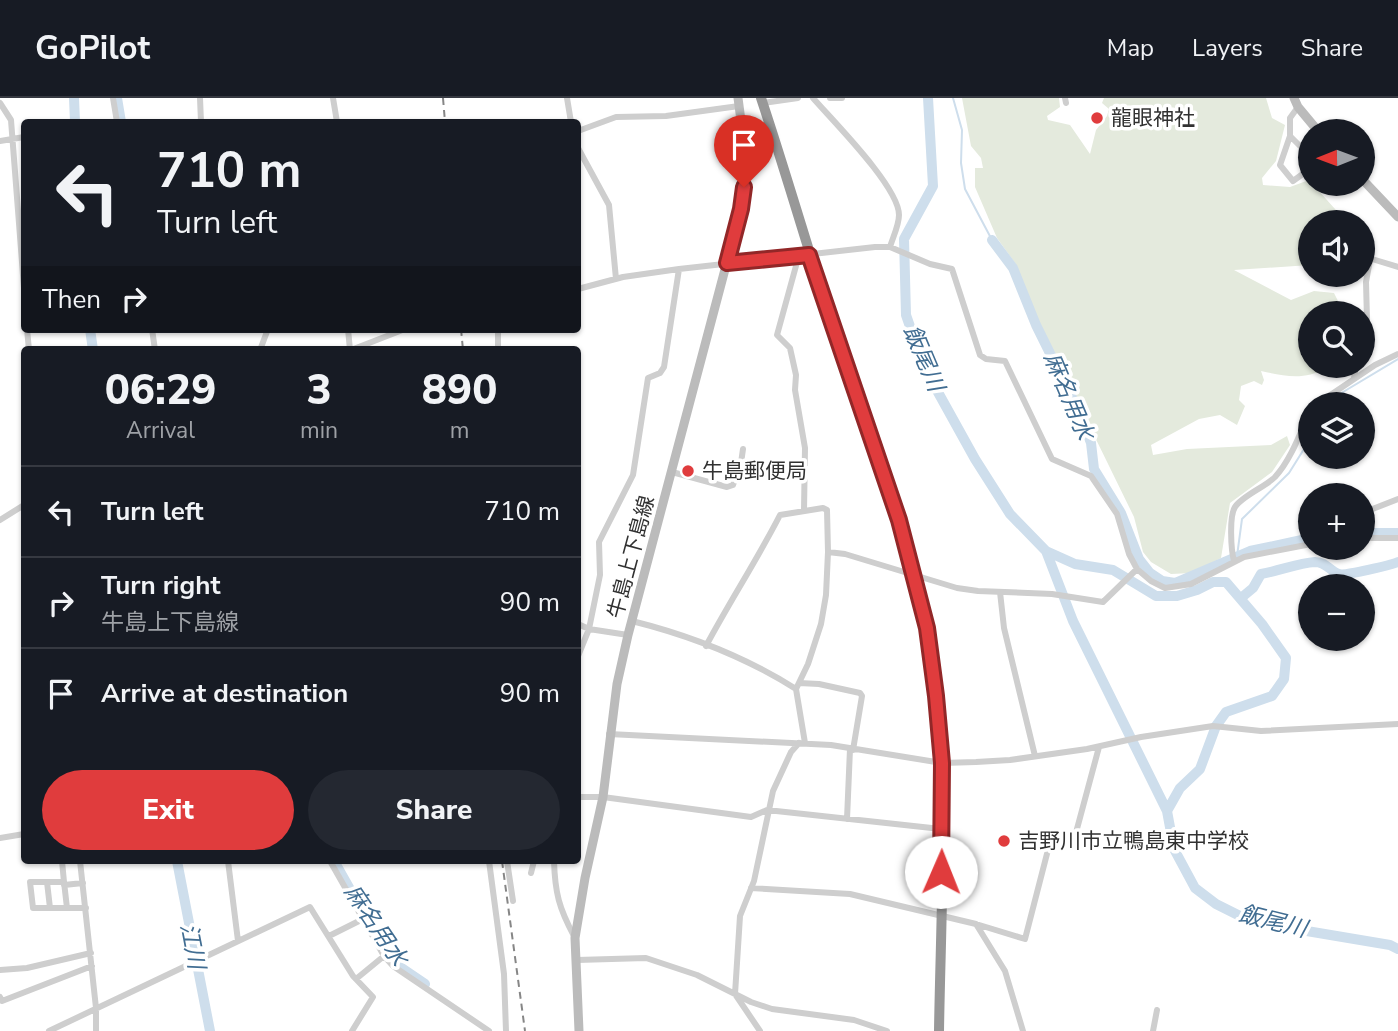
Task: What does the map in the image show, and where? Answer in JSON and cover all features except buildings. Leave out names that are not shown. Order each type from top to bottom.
[{"type":"highway","points":[[762,101],[804,255],[899,520],[927,628],[942,763],[939,1031]]},
{"type":"main road","name":"牛島上下島線","points":[[579,1031],[575,938],[603,797],[610,734],[628,635],[741,209],[747,166],[739,102]]},
{"type":"main road","points":[[1296,103],[1309,119]]},
{"type":"main road","points":[[1376,194],[1398,217]]},
{"type":"street","points":[[113,98],[116,119]]},
{"type":"street","points":[[200,98],[201,119]]},
{"type":"street","points":[[333,98],[336,119]]},
{"type":"street","points":[[567,98],[570,119]]},
{"type":"street","points":[[762,101],[798,98]]},
{"type":"street","points":[[813,98],[868,161],[897,201],[899,216],[892,248]]},
{"type":"street","points":[[830,98],[842,98]]},
{"type":"street","points":[[581,130],[616,117],[666,116],[739,102]]},
{"type":"street","points":[[0,103],[11,120],[21,250]]},
{"type":"street","points":[[1296,103],[1290,118],[1290,136],[1280,164],[1293,181],[1298,177]]},
{"type":"street","points":[[1290,136],[1298,144]]},
{"type":"street","points":[[0,141],[21,137]]},
{"type":"street","points":[[581,154],[609,205],[615,279]]},
{"type":"street","points":[[581,288],[615,279],[679,269],[892,248],[952,269],[979,355],[986,359],[1005,360],[1052,458],[1091,476],[1117,514],[1129,554],[1137,569],[1165,588],[1175,588],[1191,584],[1233,558],[1298,547]]},
{"type":"street","points":[[804,255],[777,335],[790,348],[796,375],[795,390],[805,448],[804,511]]},
{"type":"street","points":[[1366,301],[1366,282],[1370,260],[1398,267]]},
{"type":"street","points":[[581,649],[589,629],[600,575],[599,542],[633,475],[648,378],[660,373],[664,367],[679,269]]},
{"type":"street","points":[[361,346],[395,333]]},
{"type":"street","points":[[1375,367],[1398,354]]},
{"type":"street","points":[[1334,392],[1354,378]]},
{"type":"street","points":[[1233,558],[1232,516],[1235,506],[1276,476],[1298,434]]},
{"type":"street","points":[[673,472],[727,487],[733,485],[743,449]]},
{"type":"street","points":[[1375,508],[1398,499]]},
{"type":"street","points":[[0,520],[21,507]]},
{"type":"street","points":[[706,646],[780,515],[823,508],[827,510],[828,552],[821,624],[808,664],[797,686],[802,743]]},
{"type":"street","points":[[1375,538],[1398,538]]},
{"type":"street","points":[[828,552],[845,554],[957,588],[1052,594],[1102,602],[1137,569]]},
{"type":"street","points":[[1000,592],[1006,637],[1035,756]]},
{"type":"street","points":[[632,621],[676,632],[797,686],[819,684],[860,693],[862,696],[852,750],[847,820]]},
{"type":"street","points":[[581,625],[628,635]]},
{"type":"street","points":[[610,734],[802,743],[942,763],[1010,760],[1217,727],[1261,731],[1398,724]]},
{"type":"street","points":[[760,1031],[735,994],[740,916],[754,881],[773,790],[791,752],[802,743]]},
{"type":"street","points":[[751,888],[849,894],[940,914],[1024,939],[1049,846],[1073,840],[1099,747]]},
{"type":"street","points":[[581,797],[603,797],[751,817],[767,810],[942,829]]},
{"type":"street","points":[[0,838],[21,834]]},
{"type":"street","points":[[62,864],[67,908]]},
{"type":"street","points":[[80,864],[91,953],[96,1031]]},
{"type":"street","points":[[228,864],[238,941]]},
{"type":"street","points":[[332,864],[384,956],[393,966],[489,1031]]},
{"type":"street","points":[[489,864],[504,974],[506,1031]]},
{"type":"street","points":[[508,864],[513,901]]},
{"type":"street","points":[[531,873],[533,864]]},
{"type":"street","points":[[554,864],[555,890],[560,909],[575,938]]},
{"type":"street","points":[[83,883],[30,882],[33,908],[86,908]]},
{"type":"street","points":[[47,882],[50,908]]},
{"type":"street","points":[[49,1031],[310,907],[356,979],[373,997],[352,1031]]},
{"type":"street","points":[[329,936],[363,919]]},
{"type":"street","points":[[976,924],[1005,971],[1023,1031]]},
{"type":"street","points":[[0,970],[27,968],[91,953]]},
{"type":"street","points":[[356,979],[384,956]]},
{"type":"street","points":[[577,960],[646,958],[697,975],[751,1002],[772,1009],[853,1020],[887,1031]]},
{"type":"street","points":[[0,997],[2,1001],[92,966]]},
{"type":"street","points":[[1153,1031],[1157,1010]]},
{"type":"shaded area","points":[[962,98],[1059,98],[1060,107],[1047,116],[1048,120],[1070,125],[1090,154],[1096,130],[1109,109],[1102,103],[1104,98],[1266,98],[1272,118],[1285,125],[1276,161],[1262,178],[1263,185],[1290,187],[1298,184],[1298,196],[1323,196],[1336,210],[1298,210],[1298,266],[1234,270],[1291,300],[1314,291],[1334,293],[1338,301],[1298,301],[1298,376],[1261,371],[1264,380],[1262,385],[1254,381],[1241,386],[1239,400],[1245,406],[1237,425],[1220,415],[1199,419],[1151,445],[1153,455],[1187,449],[1271,445],[1287,436],[1290,445],[1272,472],[1230,503],[1221,558],[1192,573],[1171,574],[1151,562],[1143,552],[1134,517],[1043,331],[1015,263],[997,238],[975,187],[975,168],[983,168],[981,158],[971,146]]},
{"type":"waterway","name":"江川","points":[[74,98],[75,119]]},
{"type":"waterway","name":"麻名用水","points":[[117,98],[120,119]]},
{"type":"waterway","name":"飯尾川","points":[[928,98],[933,186],[904,239],[906,315],[924,367],[975,459],[1010,514],[1046,551],[1075,564],[1113,570],[1156,596],[1177,596],[1213,582],[1226,582],[1262,624],[1286,658],[1284,679],[1272,696],[1226,712],[1216,726],[1200,769],[1180,788],[1167,811]]},
{"type":"waterway","name":"麻名用水","points":[[953,98],[962,130],[961,163],[965,189],[992,240]]},
{"type":"waterway","name":"麻名用水","points":[[992,240],[1013,268],[1036,325],[1080,414],[1091,443],[1094,469],[1121,513],[1139,559],[1150,573],[1162,581],[1175,583],[1250,551],[1298,541]]},
{"type":"waterway","name":"江川","points":[[91,333],[92,346]]},
{"type":"waterway","points":[[1343,392],[1398,359]]},
{"type":"waterway","points":[[1237,556],[1242,519],[1289,473],[1298,459]]},
{"type":"waterway","name":"麻名用水","points":[[1375,533],[1398,533]]},
{"type":"waterway","name":"飯尾川","points":[[1046,551],[1073,621],[1167,811],[1174,849],[1195,888],[1216,904],[1242,917],[1283,927],[1390,945],[1398,949]]},
{"type":"waterway","points":[[1241,598],[1253,588],[1261,574],[1302,564],[1319,562],[1336,573],[1343,574],[1398,562]]},
{"type":"waterway","name":"江川","points":[[178,864],[210,1031]]},
{"type":"waterway","name":"麻名用水","points":[[336,864],[386,953],[397,965],[425,984]]},
{"type":"railway","points":[[443,98],[445,119]]},
{"type":"railway","points":[[461,333],[463,346]]},
{"type":"railway","points":[[502,864],[525,1031]]},
{"type":"place","name":"龍眼神社","points":[[1097,118]]},
{"type":"place","name":"牛島郵便局","points":[[688,471]]},
{"type":"place","name":"吉野川市立鴨島東中学校","points":[[1004,841]]},
{"type":"route","points":[[744,187],[727,263],[809,255],[899,520],[927,628],[936,696],[942,763],[941,872]]}]
